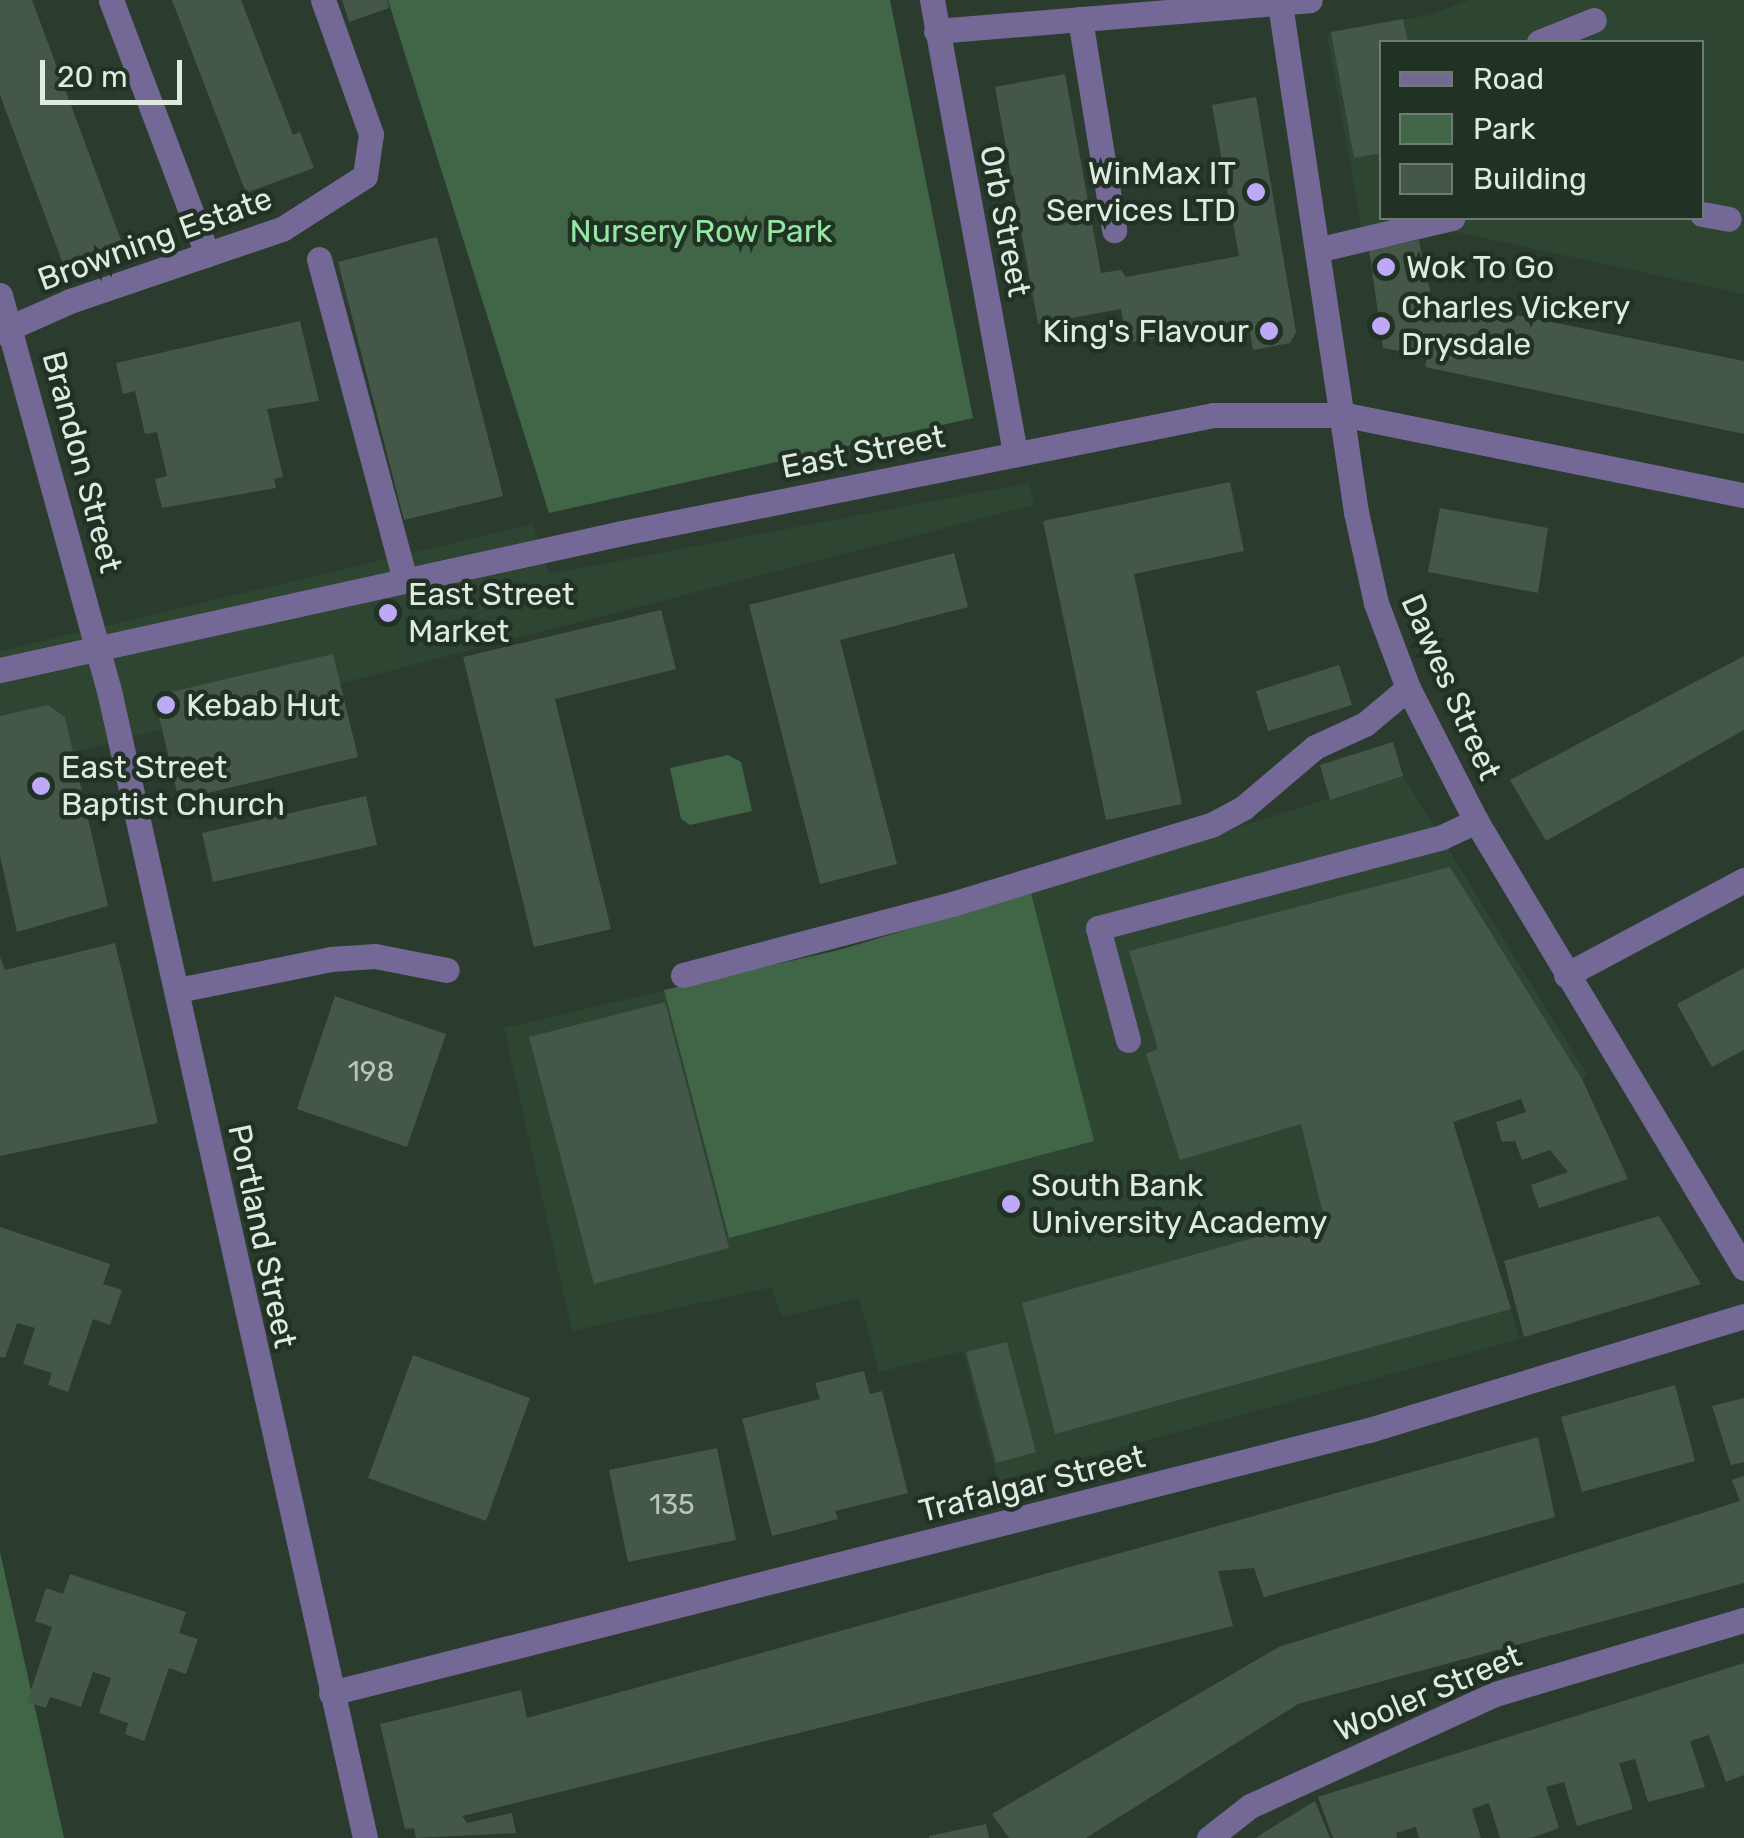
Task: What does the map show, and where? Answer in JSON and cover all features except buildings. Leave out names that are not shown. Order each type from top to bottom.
[{"type":"street","points":[[111,0],[207,254]]},
{"type":"street","name":"Browning Estate","points":[[6,331],[70,301],[294,223],[353,186],[370,166],[372,134],[323,0]]},
{"type":"street","name":"Orb Street","points":[[932,0],[1016,454]]},
{"type":"street","points":[[936,30],[1310,0]]},
{"type":"street","name":"Dawes Street","points":[[1280,4],[1346,414],[1356,512],[1376,603],[1408,688],[1476,821],[1741,1259]]},
{"type":"street","points":[[1080,20],[1114,230]]},
{"type":"street","points":[[1544,40],[1594,20]]},
{"type":"street","points":[[1704,214],[1729,219]]},
{"type":"street","points":[[1321,249],[1444,220]]},
{"type":"street","points":[[319,259],[405,580]]},
{"type":"street","name":"Brandon Street","points":[[0,294],[6,331],[98,647]]},
{"type":"street","name":"East Street","points":[[0,670],[405,580],[1213,415],[1346,414],[1744,495]]},
{"type":"street","name":"Portland Street","points":[[98,647],[178,990],[365,1838]]},
{"type":"street","points":[[683,975],[970,898],[1212,824],[1243,808],[1315,747],[1366,724],[1408,688]]},
{"type":"street","points":[[1128,1040],[1098,928],[1442,838],[1476,821]]},
{"type":"street","points":[[1566,975],[1744,880]]},
{"type":"street","points":[[178,990],[330,958],[375,956],[447,970]]},
{"type":"street","name":"Trafalgar Street","points":[[331,1692],[1369,1430],[1744,1316]]},
{"type":"street","name":"Wooler Street","points":[[1208,1838],[1250,1806],[1495,1694],[1744,1620]]},
{"type":"shaded area","points":[[1469,0],[1744,0],[1744,294],[1456,232],[1365,247],[1327,34],[1429,15]]},
{"type":"shaded area","name":"East Street Market","points":[[1029,483],[1034,505],[0,771],[0,651],[533,524],[549,574]]},
{"type":"shaded area","name":"South Bank University Academy","points":[[1403,776],[1588,1076],[1453,1122],[1520,1339],[998,1481],[963,1351],[879,1372],[859,1298],[782,1317],[772,1287],[572,1331],[504,1028],[839,950]]},
{"type":"green space","name":"Nursery Row Park","points":[[388,0],[890,0],[973,418],[549,513]]},
{"type":"green space","points":[[728,755],[741,762],[752,811],[690,825],[681,819],[670,768]]},
{"type":"green space","points":[[1031,893],[1094,1141],[729,1238],[664,990],[839,950]]},
{"type":"green space","points":[[0,1552],[64,1838],[0,1838]]},
{"type":"place","name":"WinMax IT Services LTD","points":[[1256,192]]},
{"type":"place","name":"Wok To Go","points":[[1386,267]]},
{"type":"place","name":"Charles Vickery Drysdale","points":[[1381,326]]},
{"type":"place","name":"King's Flavour","points":[[1269,331]]},
{"type":"place","name":"East Street Market","points":[[388,613]]},
{"type":"place","name":"Kebab Hut","points":[[166,705]]},
{"type":"place","name":"East Street Baptist Church","points":[[41,786]]},
{"type":"place","name":"South Bank University Academy","points":[[1011,1204]]}]
